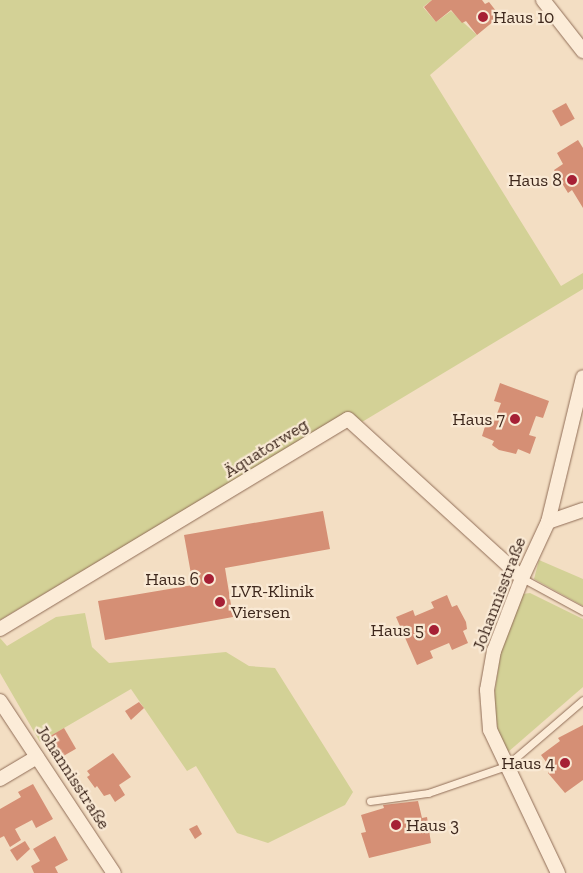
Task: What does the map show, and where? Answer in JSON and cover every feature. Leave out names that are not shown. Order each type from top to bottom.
[{"type":"street","points":[[543,0],[583,51]]},
{"type":"street","name":"Johannisstraße","points":[[558,873],[490,730],[487,690],[494,651],[522,578],[548,522],[583,377]]},
{"type":"street","name":"Äquatorweg","points":[[0,629],[348,419],[522,578]]},
{"type":"street","points":[[548,522],[583,510]]},
{"type":"street","name":"Johannisstraße","points":[[0,701],[114,873]]},
{"type":"street","points":[[0,779],[37,757]]},
{"type":"lane","points":[[522,578],[583,611]]},
{"type":"lane","points":[[370,801],[428,792],[506,766],[583,700]]},
{"type":"shaded area","points":[[0,0],[432,0],[423,7],[436,22],[451,11],[477,35],[430,75],[561,286],[583,273],[583,289],[362,422],[350,412],[0,620]]},
{"type":"shaded area","points":[[539,560],[583,579],[583,606],[534,579]]},
{"type":"shaded area","points":[[530,593],[583,619],[583,687],[508,752],[502,750],[493,704],[501,650],[523,594]]},
{"type":"shaded area","points":[[85,613],[92,647],[109,663],[226,652],[249,666],[275,668],[353,792],[345,805],[268,843],[237,833],[196,766],[187,771],[131,689],[40,742],[0,673],[0,638],[7,646],[56,617]]},
{"type":"building","name":"Haus 10","points":[[432,0],[482,0],[485,4],[489,2],[500,16],[477,35],[466,21],[462,23],[451,10],[436,22],[424,7]]},
{"type":"building","points":[[566,103],[575,119],[561,127],[552,111]]},
{"type":"building","name":"Haus 8","points":[[578,140],[583,148],[583,208],[572,190],[568,193],[554,170],[563,164],[557,153]]},
{"type":"building","name":"Haus 7","points":[[500,383],[549,401],[543,418],[536,416],[529,435],[536,437],[530,454],[518,449],[516,454],[499,450],[492,445],[494,441],[482,436],[487,420],[494,422],[501,403],[494,401]]},
{"type":"building","name":"Haus 6","points":[[323,511],[330,549],[225,568],[233,617],[105,640],[98,601],[193,585],[184,535]]},
{"type":"building","name":"Haus 5","points":[[447,595],[452,607],[457,605],[466,622],[467,629],[463,631],[468,643],[452,650],[449,643],[430,651],[433,658],[417,665],[396,617],[413,610],[415,616],[434,608],[431,602]]},
{"type":"building","points":[[139,702],[144,708],[131,720],[125,711]]},
{"type":"building","name":"Haus 4","points":[[583,725],[583,780],[565,793],[548,773],[552,770],[541,755],[560,741],[558,738]]},
{"type":"building","points":[[64,728],[76,749],[54,761],[42,740]]},
{"type":"building","points":[[113,753],[131,777],[119,785],[125,795],[115,802],[110,794],[104,796],[97,786],[95,788],[87,777],[90,775],[87,771]]},
{"type":"building","points":[[33,784],[53,819],[36,828],[32,820],[15,829],[21,840],[10,847],[4,836],[0,838],[0,809],[21,797],[18,792]]},
{"type":"building","name":"Haus 3","points":[[418,801],[422,818],[427,817],[431,843],[369,858],[361,833],[366,832],[361,815],[384,808],[383,805]]},
{"type":"building","points":[[197,825],[202,834],[195,839],[189,829]]},
{"type":"building","points":[[55,836],[68,860],[55,867],[58,873],[34,873],[31,866],[40,861],[33,849]]},
{"type":"building","points":[[25,841],[30,849],[17,861],[10,850]]},
{"type":"place","name":"Haus 10","points":[[483,17]]},
{"type":"place","name":"Haus 8","points":[[572,180]]},
{"type":"place","name":"Haus 7","points":[[515,419]]},
{"type":"place","name":"Haus 6","points":[[209,579]]},
{"type":"place","name":"LVR-Klinik Viersen","points":[[220,602]]},
{"type":"place","name":"Haus 5","points":[[434,630]]},
{"type":"place","name":"Haus 4","points":[[565,763]]},
{"type":"place","name":"Haus 3","points":[[396,825]]}]
